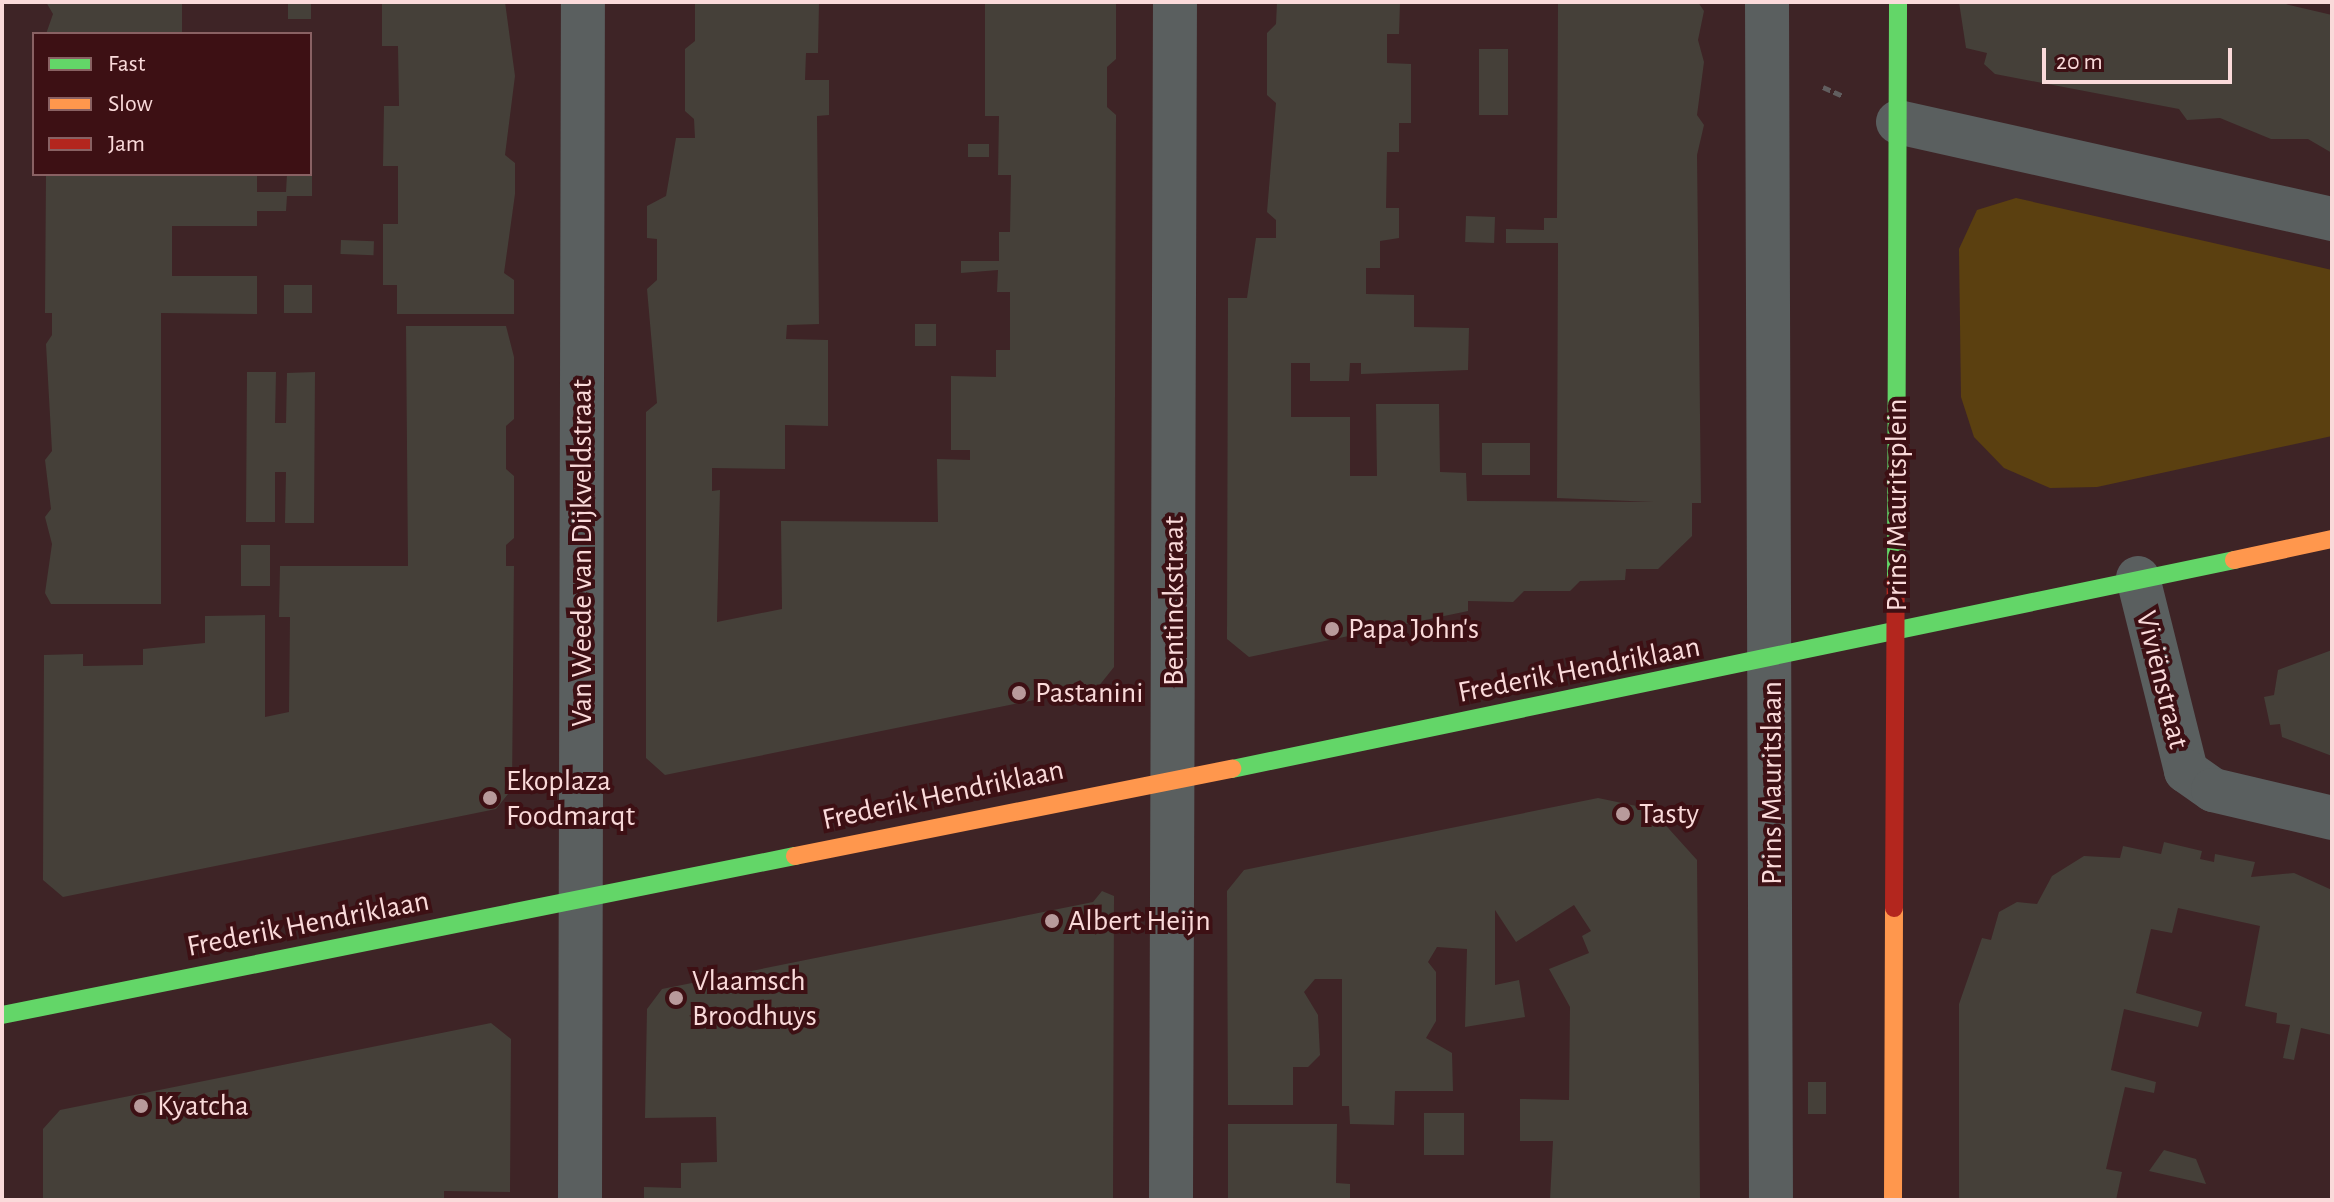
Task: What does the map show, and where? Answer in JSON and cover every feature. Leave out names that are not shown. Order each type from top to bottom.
[{"type":"street","name":"Van Weede van Dijkveldstraat","points":[[580,1200],[583,2]]},
{"type":"street","name":"Bentinckstraat","points":[[1171,1200],[1175,2]]},
{"type":"street","points":[[1766,85],[1767,2]]},
{"type":"street","points":[[1898,2],[1898,122],[2332,219]]},
{"type":"street","name":"Prins Mauritslaan","points":[[1766,85],[1772,661],[1771,1200]]},
{"type":"street","name":"Prins Mauritsplein","points":[[1898,122],[1896,635],[2138,578],[2332,539]]},
{"type":"street","name":"Viviënstraat","points":[[2138,578],[2186,771],[2213,790],[2332,818]]},
{"type":"street","name":"Frederik Hendriklaan","points":[[2,1015],[1174,777],[1896,635]]},
{"type":"street","points":[[1893,1200],[1896,635]]},
{"type":"path","points":[[1766,85],[1821,86],[1898,122]]},
{"type":"shaded area","points":[[2016,198],[2332,270],[2332,436],[2097,487],[2050,488],[2004,468],[1974,437],[1961,397],[1959,249],[1977,210]]},
{"type":"building","points":[[46,2],[182,2],[182,32],[47,32],[53,14]]},
{"type":"building","points":[[288,2],[311,2],[311,19],[288,19]]},
{"type":"building","points":[[382,2],[505,2],[515,76],[505,155],[515,163],[515,194],[504,273],[514,280],[514,314],[397,314],[397,285],[383,285],[383,224],[398,224],[398,166],[383,166],[384,106],[399,106],[398,46],[382,46]]},
{"type":"building","points":[[695,2],[819,2],[818,53],[806,53],[805,80],[829,80],[829,115],[817,116],[819,324],[787,325],[786,339],[828,340],[828,426],[785,425],[785,469],[712,468],[712,491],[720,490],[717,622],[782,609],[781,521],[938,522],[937,459],[970,460],[970,450],[951,450],[951,376],[996,377],[996,350],[1010,350],[1010,292],[997,292],[998,270],[961,273],[961,261],[999,261],[999,232],[1010,232],[1011,175],[998,175],[999,116],[985,116],[985,2],[1116,2],[1116,59],[1107,67],[1107,107],[1116,115],[1114,667],[1098,687],[665,775],[646,758],[646,412],[657,403],[647,289],[657,280],[657,239],[647,238],[647,206],[666,196],[676,138],[695,138],[694,119],[685,111],[685,49],[695,41]]},
{"type":"building","points":[[1277,2],[1400,2],[1399,34],[1387,34],[1387,63],[1411,64],[1411,123],[1399,123],[1399,152],[1387,152],[1386,208],[1399,208],[1399,238],[1380,241],[1380,268],[1366,268],[1366,294],[1414,295],[1414,327],[1469,328],[1468,370],[1361,374],[1361,363],[1350,363],[1349,381],[1310,381],[1310,363],[1291,363],[1291,417],[1350,417],[1350,476],[1377,476],[1376,404],[1439,404],[1440,472],[1466,473],[1467,501],[1654,502],[1557,498],[1558,243],[1506,243],[1506,229],[1544,230],[1544,218],[1557,218],[1558,2],[1698,2],[1704,11],[1698,40],[1704,62],[1697,115],[1704,125],[1697,155],[1701,503],[1692,503],[1692,536],[1658,569],[1626,569],[1625,580],[1580,581],[1570,591],[1524,591],[1513,602],[1468,601],[1468,611],[1249,657],[1227,639],[1228,298],[1247,298],[1256,238],[1276,238],[1276,220],[1267,212],[1276,103],[1267,95],[1267,33],[1276,24]]},
{"type":"building","points":[[1959,2],[2277,2],[2332,15],[2332,153],[2308,139],[2271,139],[2220,118],[2187,120],[2179,109],[1995,74],[1984,64],[1987,53],[1966,48]]},
{"type":"building","points":[[1479,49],[1508,49],[1508,115],[1479,115]]},
{"type":"building","points":[[968,144],[989,144],[989,157],[968,157]]},
{"type":"building","points":[[46,176],[257,176],[257,192],[286,192],[287,176],[312,176],[312,196],[287,196],[286,211],[257,211],[257,226],[172,226],[172,276],[257,276],[257,314],[161,313],[161,604],[51,604],[45,593],[52,544],[45,517],[51,509],[45,460],[52,451],[46,344],[52,335],[52,313],[45,313]]},
{"type":"building","points":[[1466,216],[1495,217],[1494,243],[1465,242]]},
{"type":"building","points":[[341,240],[374,241],[373,255],[341,254]]},
{"type":"building","points":[[284,285],[312,285],[312,313],[284,313]]},
{"type":"building","points":[[915,324],[936,324],[936,346],[915,346]]},
{"type":"building","points":[[406,326],[506,326],[514,357],[514,419],[506,426],[506,469],[514,476],[514,538],[506,545],[506,566],[514,566],[512,789],[496,809],[63,897],[43,880],[44,655],[83,654],[83,666],[143,665],[143,649],[205,643],[205,616],[265,615],[265,717],[289,712],[290,617],[279,617],[280,566],[408,566]]},
{"type":"building","points":[[247,372],[276,372],[275,423],[286,423],[287,373],[315,372],[314,523],[285,523],[286,472],[275,472],[275,522],[246,522]]},
{"type":"building","points":[[1482,443],[1530,443],[1530,475],[1482,475]]},
{"type":"building","points":[[241,545],[270,545],[270,586],[241,586]]},
{"type":"building","points":[[2332,650],[2332,756],[2282,737],[2280,724],[2270,725],[2264,697],[2274,695],[2278,670]]},
{"type":"building","points":[[1598,798],[1651,809],[1697,860],[1700,1200],[1550,1200],[1553,1141],[1520,1141],[1520,1099],[1569,1100],[1570,1007],[1549,969],[1589,953],[1582,936],[1591,931],[1574,905],[1516,942],[1495,910],[1495,985],[1519,980],[1525,1017],[1465,1027],[1467,949],[1437,947],[1428,962],[1436,972],[1436,1021],[1426,1038],[1452,1053],[1453,1091],[1395,1091],[1394,1125],[1350,1124],[1349,1106],[1342,1106],[1342,979],[1315,979],[1304,992],[1318,1015],[1320,1055],[1308,1067],[1293,1067],[1293,1105],[1228,1105],[1227,891],[1244,870]]},
{"type":"building","points":[[2164,842],[2202,851],[2200,859],[2214,862],[2215,854],[2255,862],[2251,877],[2294,873],[2332,890],[2332,1035],[2301,1028],[2294,1060],[2283,1058],[2290,1025],[2276,1023],[2277,1013],[2245,1006],[2260,926],[2178,908],[2172,933],[2151,929],[2136,993],[2202,1012],[2198,1027],[2124,1009],[2111,1070],[2156,1082],[2154,1093],[2125,1087],[2106,1169],[2122,1172],[2116,1200],[1959,1200],[1959,1004],[1982,938],[1991,940],[1999,912],[2017,902],[2037,904],[2052,876],[2084,856],[2120,858],[2123,846],[2161,854]]},
{"type":"building","points":[[1102,891],[1114,896],[1113,1200],[644,1200],[644,1187],[681,1188],[681,1163],[717,1162],[716,1117],[645,1118],[647,1009],[662,989],[1093,902]]},
{"type":"building","points":[[491,1023],[511,1039],[510,1192],[444,1191],[444,1200],[43,1200],[43,1129],[60,1110]]},
{"type":"building","points":[[1808,1082],[1826,1082],[1826,1114],[1808,1114]]},
{"type":"building","points":[[1424,1113],[1464,1113],[1464,1155],[1424,1155]]},
{"type":"building","points":[[1228,1124],[1337,1124],[1336,1183],[1350,1184],[1350,1200],[1228,1200]]},
{"type":"building","points":[[2164,1150],[2196,1159],[2206,1184],[2149,1171]]},
{"type":"traffic: fast","points":[[1896,580],[1898,2]]},
{"type":"traffic: fast","points":[[1232,769],[2234,560]]},
{"type":"traffic: fast","points":[[2,1015],[795,856]]},
{"type":"traffic: slow","points":[[2234,560],[2332,539]]},
{"type":"traffic: slow","points":[[795,856],[1232,769]]},
{"type":"traffic: slow","points":[[1893,1200],[1894,908]]},
{"type":"traffic: jam","points":[[1894,908],[1896,580]]},
{"type":"place","name":"Papa John's","points":[[1332,629]]},
{"type":"place","name":"Pastanini","points":[[1019,693]]},
{"type":"place","name":"Ekoplaza Foodmarqt","points":[[490,798]]},
{"type":"place","name":"Tasty","points":[[1623,814]]},
{"type":"place","name":"Albert Heijn","points":[[1052,921]]},
{"type":"place","name":"Vlaamsch Broodhuys","points":[[676,998]]},
{"type":"place","name":"Kyatcha","points":[[141,1106]]}]
